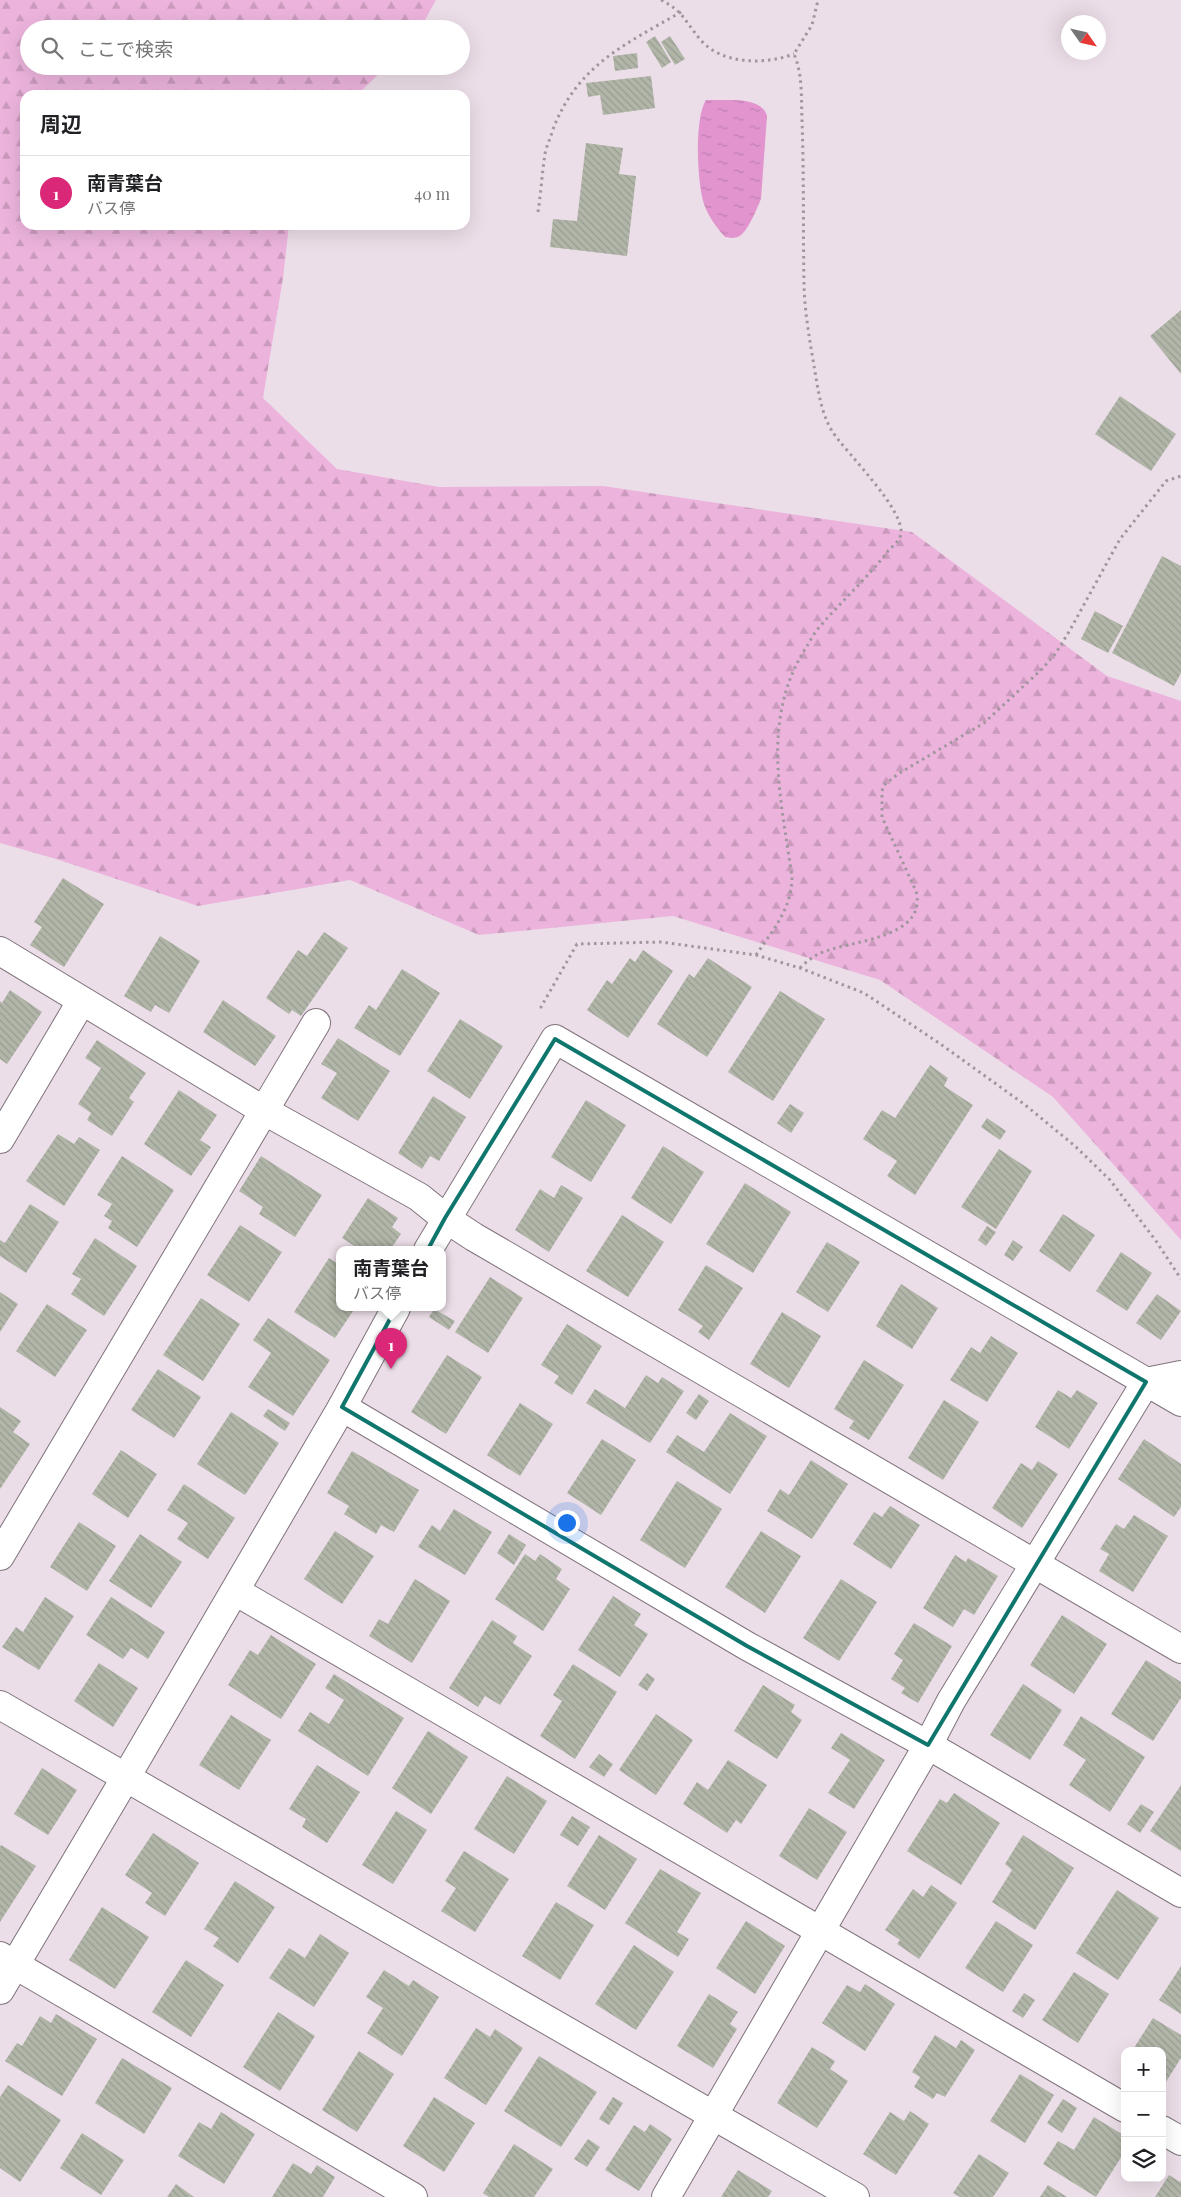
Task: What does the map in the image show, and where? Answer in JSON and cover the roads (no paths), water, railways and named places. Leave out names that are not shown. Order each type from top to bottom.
[{"type":"street","points":[[0,951],[81,1002],[264,1110],[419,1197],[445,1218],[474,1237],[1181,1649]]},
{"type":"street","points":[[0,1139],[81,1002]]},
{"type":"street","points":[[0,1556],[316,1023]]},
{"type":"street","points":[[430,1246],[445,1218],[555,1039],[1181,1402]]},
{"type":"street","points":[[0,1990],[7,1961],[126,1777],[342,1407],[394,1311]]},
{"type":"street","points":[[666,2197],[928,1745],[951,1701],[1146,1382],[1181,1375]]},
{"type":"street","points":[[342,1407],[747,1646],[928,1745],[1181,1893]]},
{"type":"street","points":[[235,1591],[1121,2106]]},
{"type":"street","points":[[0,1705],[855,2197]]},
{"type":"street","points":[[7,1961],[413,2197]]},
{"type":"street","points":[[1166,2132],[1181,2141]]},
{"type":"water","points":[[706,100],[741,100],[750,102],[763,109],[767,116],[761,199],[747,228],[741,235],[735,238],[725,237],[713,222],[704,204],[698,167],[698,135],[702,109]]},
{"type":"place","name":"南青葉台","points":[[391,1369]]}]
